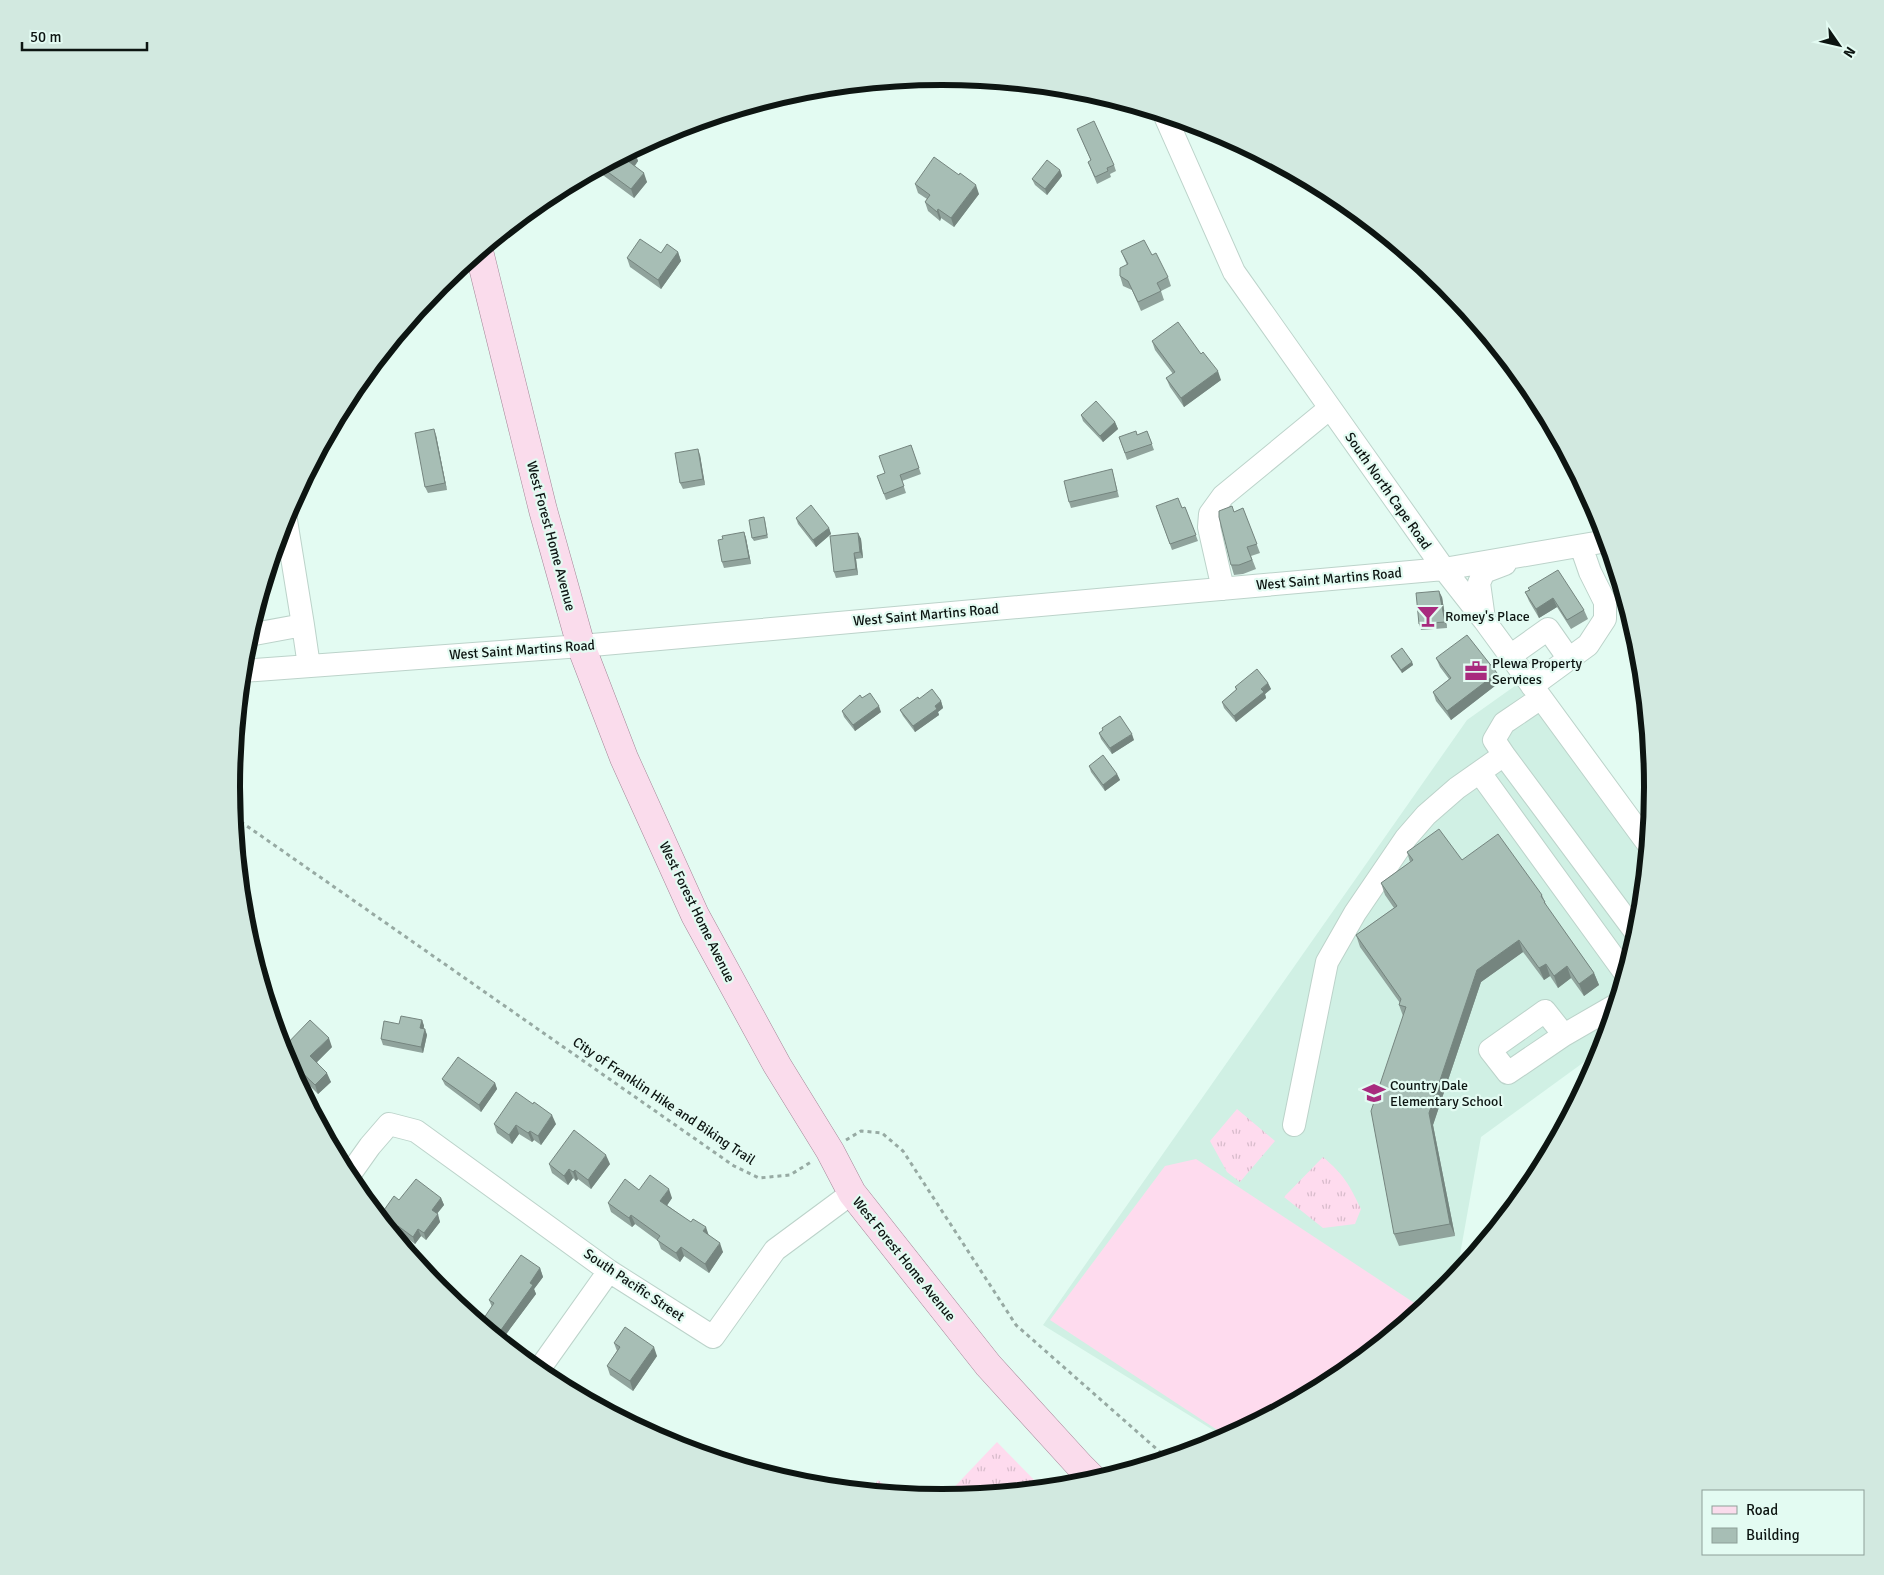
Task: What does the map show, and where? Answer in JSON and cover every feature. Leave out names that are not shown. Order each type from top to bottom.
[{"type":"main road","name":"West Forest Home Avenue","points":[[480,258],[543,510],[581,646],[624,758],[695,915],[777,1065],[830,1150],[852,1193],[988,1365],[1089,1475]]},
{"type":"street","name":"South North Cape Road","points":[[1169,122],[1234,272],[1444,569],[1484,620],[1643,837]]},
{"type":"street","points":[[1224,589],[1209,527],[1210,514],[1223,496],[1330,408]]},
{"type":"street","points":[[288,532],[309,666]]},
{"type":"street","name":"West Saint Martins Road","points":[[250,670],[581,646],[1444,569],[1600,542]]},
{"type":"street","points":[[1581,546],[1590,572],[1605,602],[1605,619],[1588,645],[1569,659],[1504,723],[1494,740],[1631,926]]},
{"type":"street","points":[[1484,620],[1479,583],[1484,572],[1528,555]]},
{"type":"street","points":[[257,633],[303,625]]},
{"type":"street","points":[[1510,656],[1548,629],[1569,659]]},
{"type":"street","points":[[1294,1125],[1327,962],[1356,913],[1406,838],[1426,815],[1457,788],[1504,756]]},
{"type":"street","points":[[1480,773],[1621,968]]},
{"type":"street","points":[[1564,1035],[1608,1010]]},
{"type":"street","name":"South Pacific Street","points":[[353,1170],[389,1124],[416,1131],[609,1270],[712,1337],[775,1250],[852,1193]]},
{"type":"street","points":[[542,1365],[609,1270]]},
{"type":"path","name":"City of Franklin Hike and Biking Trail","points":[[240,821],[734,1166],[759,1178],[790,1175],[861,1131],[882,1133],[903,1151],[1016,1326],[1163,1455]]},
{"type":"shaded area","name":"Country Dale Elementary School","points":[[1519,683],[1641,852],[1631,925],[1621,969],[1607,1013],[1590,1057],[1481,1137],[1458,1263],[1405,1316],[1370,1345],[1332,1372],[1253,1418],[1219,1434],[1043,1325],[1467,720]]},
{"type":"green space","points":[[1237,1109],[1275,1141],[1240,1182],[1227,1172],[1210,1141]]},
{"type":"green space","points":[[1323,1157],[1345,1180],[1361,1209],[1355,1224],[1323,1228],[1284,1197]]},
{"type":"green space","points":[[1196,1159],[1417,1305],[1370,1345],[1332,1372],[1253,1418],[1221,1432],[1050,1320],[1165,1166]]},
{"type":"green space","points":[[997,1442],[1038,1483],[988,1488],[952,1490]]},
{"type":"green space","points":[[878,1480],[887,1487],[873,1486]]},
{"type":"building","points":[[1094,121],[1114,165],[1107,168],[1108,171],[1095,177],[1088,162],[1091,160],[1077,129]]},
{"type":"building","points":[[631,157],[628,161],[644,173],[631,189],[606,171]]},
{"type":"building","points":[[934,157],[976,185],[951,218],[938,209],[937,212],[925,202],[930,195],[915,184]]},
{"type":"building","points":[[1047,160],[1060,170],[1045,189],[1032,179]]},
{"type":"building","points":[[640,239],[661,253],[667,244],[678,252],[658,280],[627,258]]},
{"type":"building","points":[[1144,240],[1152,255],[1156,253],[1168,277],[1157,283],[1161,291],[1138,302],[1128,281],[1120,276],[1120,268],[1128,264],[1121,251]]},
{"type":"building","points":[[1178,322],[1201,354],[1203,352],[1218,371],[1181,398],[1166,378],[1175,372],[1152,341]]},
{"type":"building","points":[[1096,401],[1115,422],[1100,436],[1081,415]]},
{"type":"building","points":[[434,429],[445,483],[425,487],[415,433]]},
{"type":"building","points":[[1136,431],[1137,435],[1147,431],[1152,444],[1125,453],[1119,437]]},
{"type":"building","points":[[911,445],[919,468],[900,475],[904,486],[884,494],[877,476],[885,473],[879,456]]},
{"type":"building","points":[[698,449],[703,479],[680,483],[675,453]]},
{"type":"building","points":[[1112,469],[1117,491],[1069,502],[1064,481]]},
{"type":"building","points":[[1178,498],[1182,508],[1185,507],[1196,535],[1170,544],[1156,506]]},
{"type":"building","points":[[811,505],[829,528],[813,540],[796,518]]},
{"type":"building","points":[[1232,506],[1234,512],[1243,508],[1257,544],[1247,547],[1252,560],[1239,565],[1231,565],[1219,517],[1219,511]]},
{"type":"building","points":[[764,517],[767,535],[752,538],[749,520]]},
{"type":"building","points":[[744,532],[749,558],[722,562],[718,540],[723,539],[722,536]]},
{"type":"building","points":[[858,533],[860,552],[854,553],[856,569],[834,572],[830,536]]},
{"type":"building","points":[[1558,570],[1584,610],[1567,620],[1553,598],[1536,609],[1525,592],[1530,590],[1528,588]]},
{"type":"building","points":[[1439,591],[1445,622],[1419,624],[1416,593]]},
{"type":"building","points":[[1467,635],[1497,673],[1447,711],[1433,692],[1451,678],[1436,658]]},
{"type":"building","points":[[1402,648],[1412,662],[1401,670],[1391,656]]},
{"type":"building","points":[[1257,669],[1268,683],[1261,689],[1264,692],[1234,716],[1222,702],[1237,689],[1235,687]]},
{"type":"building","points":[[932,689],[941,701],[935,706],[937,709],[913,726],[900,710]]},
{"type":"building","points":[[870,693],[879,706],[853,725],[842,711],[860,695],[862,698]]},
{"type":"building","points":[[1120,716],[1132,734],[1110,748],[1099,733],[1103,730],[1102,728]]},
{"type":"building","points":[[1103,755],[1117,774],[1103,785],[1089,766]]},
{"type":"building","points":[[1439,829],[1462,860],[1498,834],[1542,895],[1544,902],[1594,973],[1579,984],[1567,966],[1554,976],[1546,964],[1539,968],[1519,940],[1477,970],[1429,1113],[1450,1224],[1394,1234],[1371,1111],[1406,1007],[1399,1005],[1401,999],[1356,935],[1397,906],[1381,883],[1413,860],[1407,852]]},
{"type":"building","points":[[401,1016],[422,1020],[420,1028],[425,1029],[421,1047],[381,1039],[384,1021],[399,1024]]},
{"type":"building","points":[[310,1020],[329,1038],[310,1056],[327,1073],[315,1085],[299,1070],[288,1043]]},
{"type":"building","points":[[458,1057],[495,1083],[479,1105],[442,1079]]},
{"type":"building","points":[[516,1092],[552,1115],[538,1136],[530,1131],[528,1133],[516,1125],[509,1135],[494,1124]]},
{"type":"building","points":[[574,1130],[606,1155],[588,1180],[575,1170],[573,1172],[569,1169],[564,1176],[549,1164]]},
{"type":"building","points":[[650,1175],[669,1189],[660,1201],[691,1222],[693,1219],[706,1227],[703,1231],[720,1243],[705,1264],[681,1247],[676,1253],[657,1240],[660,1236],[631,1215],[629,1218],[608,1203],[625,1179],[639,1190]]},
{"type":"building","points":[[416,1179],[441,1198],[432,1210],[438,1214],[424,1233],[418,1229],[413,1237],[398,1226],[396,1228],[383,1212],[394,1196],[399,1200]]},
{"type":"building","points":[[521,1255],[540,1268],[530,1283],[533,1285],[499,1333],[483,1319],[494,1303],[489,1300]]},
{"type":"building","points":[[625,1327],[654,1347],[630,1381],[607,1366],[620,1347],[614,1343]]},
{"type":"building","points":[[594,1395],[611,1407],[593,1397]]},
{"type":"place","name":"Romey's Place","points":[[1428,616]]},
{"type":"place","name":"Plewa Property Services","points":[[1476,671]]},
{"type":"place","name":"Country Dale Elementary School","points":[[1374,1093]]}]
